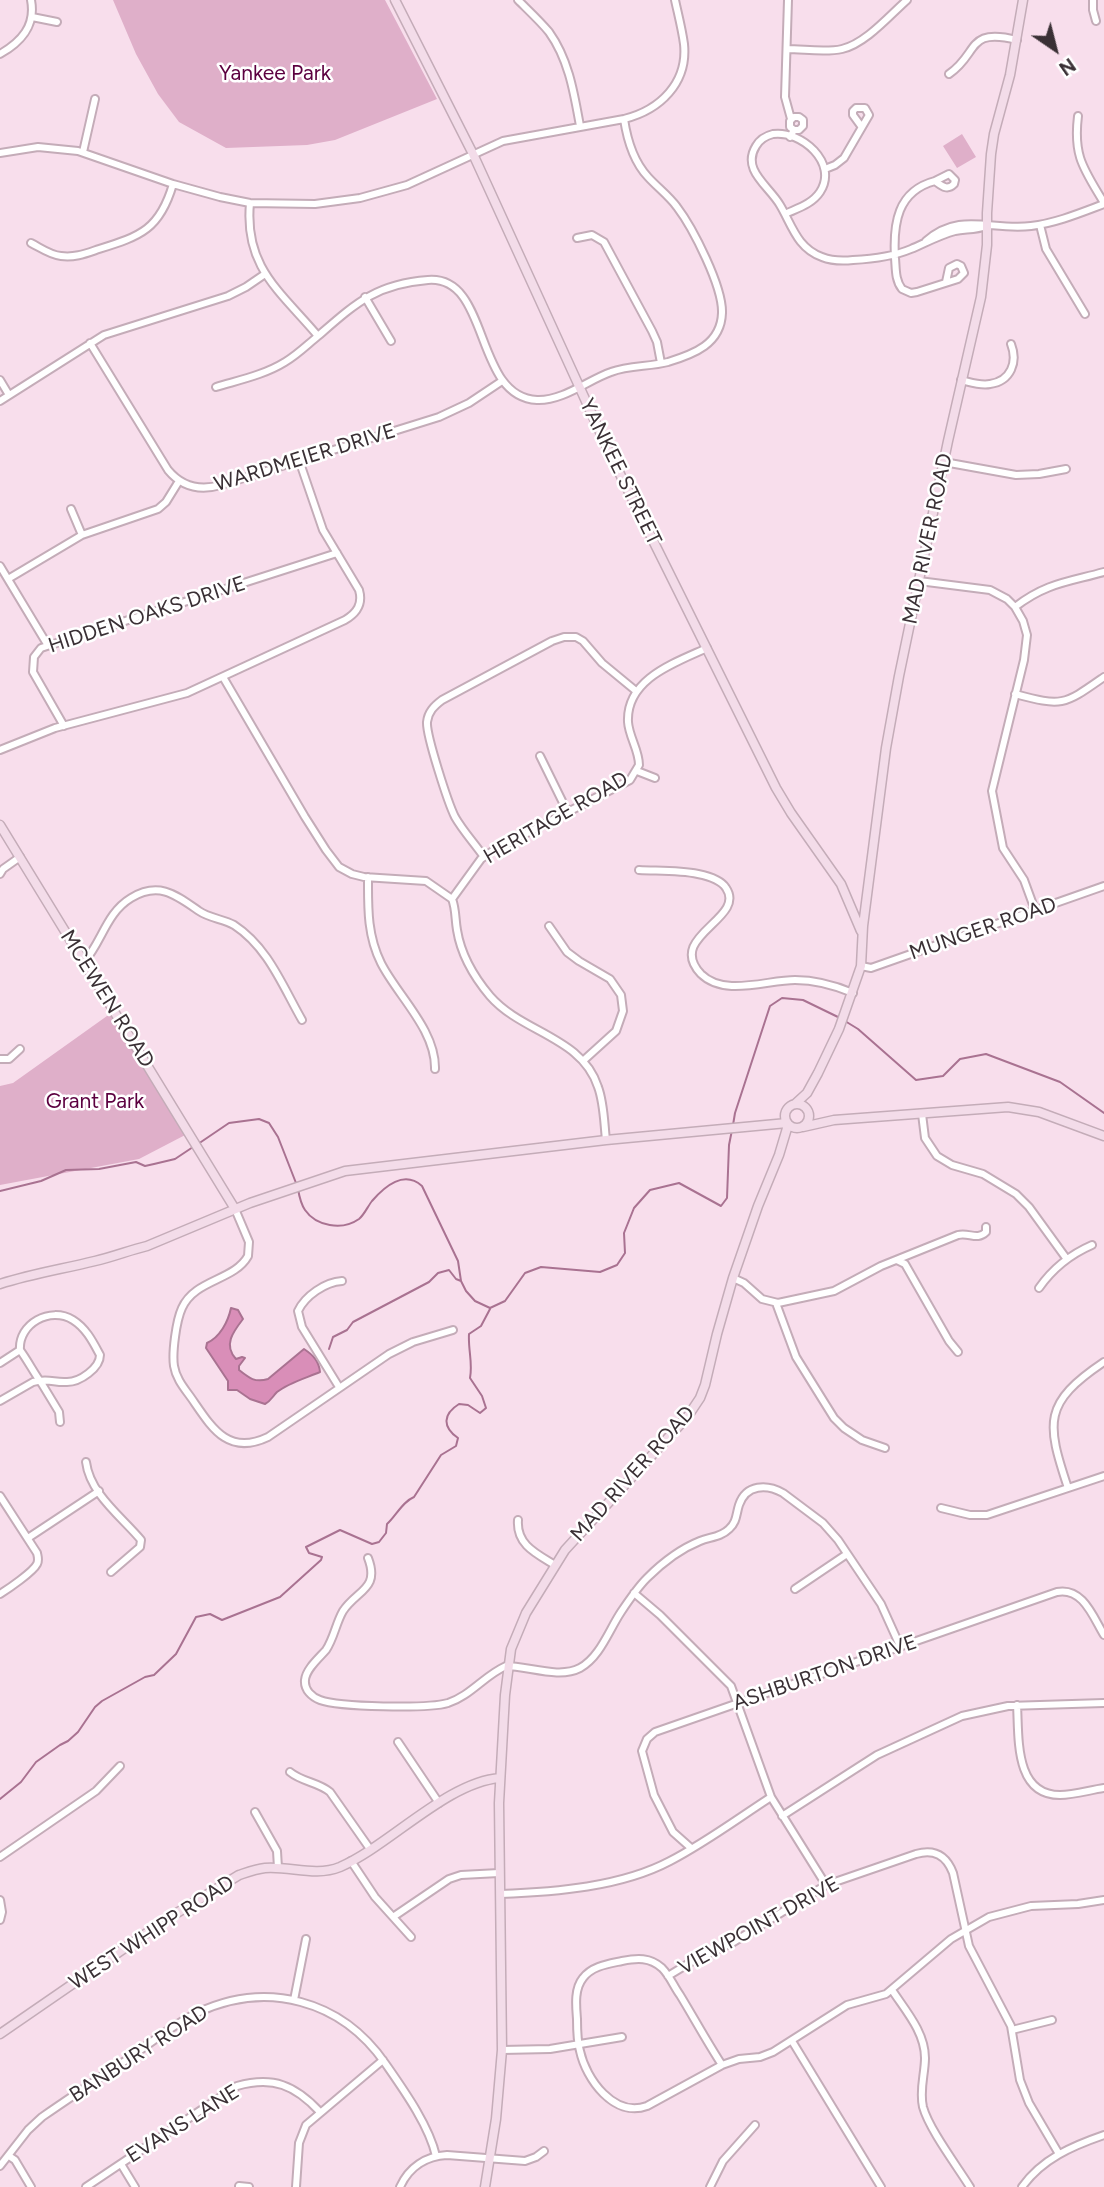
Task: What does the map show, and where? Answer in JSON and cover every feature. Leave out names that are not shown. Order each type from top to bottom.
[{"type":"street","points":[[0,54],[23,38],[32,17],[31,0]]},
{"type":"street","name":"YANKEE STREET","points":[[395,0],[473,154],[579,387],[706,648],[782,799],[841,884],[862,934]]},
{"type":"street","points":[[518,0],[549,32],[566,64],[580,126]]},
{"type":"street","points":[[0,153],[38,147],[83,152],[173,184],[250,203],[307,204],[360,198],[422,179],[503,141],[624,119],[647,111],[673,89],[680,75],[684,51],[675,0]]},
{"type":"street","points":[[785,214],[807,205],[818,195],[823,186],[825,169],[816,152],[792,134],[790,127],[791,119],[785,97],[788,0]]},
{"type":"street","points":[[786,49],[836,50],[850,47],[862,40],[907,0]]},
{"type":"street","name":"MAD RIVER ROAD","points":[[794,1104],[807,1093],[818,1073],[845,1013],[861,967],[862,934],[888,736],[961,380],[984,283],[991,154],[1017,40],[1023,0]]},
{"type":"street","points":[[1093,0],[1096,21]]},
{"type":"street","points":[[32,17],[57,22]]},
{"type":"street","points":[[949,74],[958,67],[974,45],[983,39],[996,36],[1017,40]]},
{"type":"street","points":[[83,152],[95,99]]},
{"type":"street","points":[[791,119],[797,116],[803,123],[802,128],[792,134],[764,137],[754,148],[751,160],[755,175],[775,197],[803,246],[820,257],[849,260],[875,259],[895,254],[954,231],[986,226],[1040,225],[1104,203],[1080,160],[1076,141],[1078,116]]},
{"type":"street","points":[[216,387],[276,367],[295,356],[365,297],[389,287],[428,280],[452,286],[467,303],[502,381],[516,393],[533,399],[553,398],[615,370],[661,363],[693,353],[709,344],[719,328],[722,305],[709,266],[682,214],[639,164],[629,143],[624,119]]},
{"type":"street","points":[[825,169],[844,158],[861,127]]},
{"type":"street","points":[[935,181],[916,190],[900,210],[894,232],[896,277],[900,287],[906,291],[917,292],[946,282]]},
{"type":"street","points":[[31,243],[56,256],[71,257],[136,237],[162,214],[173,184]]},
{"type":"street","points":[[250,203],[248,229],[256,258],[265,274],[318,336]]},
{"type":"street","points":[[1040,225],[1046,249],[1084,314]]},
{"type":"street","points":[[577,238],[592,235],[604,242],[652,331],[661,363]]},
{"type":"street","points":[[0,401],[90,343],[118,330],[228,296],[265,274]]},
{"type":"street","points":[[365,297],[391,341]]},
{"type":"street","points":[[8,579],[82,535],[158,509],[166,502],[179,481],[168,470],[90,343]]},
{"type":"street","points":[[961,380],[982,384],[1003,379],[1014,365],[1011,344]]},
{"type":"street","points":[[0,380],[9,395]]},
{"type":"street","name":"WARDMEIER DRIVE","points":[[179,481],[198,488],[211,488],[439,417],[470,403],[502,381]]},
{"type":"street","points":[[0,750],[64,726],[173,698],[345,620],[356,612],[360,600],[359,590],[320,522],[299,460]]},
{"type":"street","points":[[944,462],[1016,475],[1066,469]]},
{"type":"street","points":[[71,509],[82,535]]},
{"type":"street","name":"HIDDEN OAKS DRIVE","points":[[64,726],[33,671],[34,657],[47,645],[337,553]]},
{"type":"street","points":[[0,566],[47,645]]},
{"type":"street","points":[[1015,607],[1051,586],[1104,572]]},
{"type":"street","points":[[919,581],[990,590],[1003,596],[1015,607],[1025,628],[1027,644],[992,785],[1003,848],[1024,880],[1035,910]]},
{"type":"street","points":[[484,857],[453,811],[428,733],[428,717],[433,707],[564,636],[583,641],[602,663],[636,691],[653,675],[706,648]]},
{"type":"street","points":[[223,677],[335,863],[357,875],[426,880],[452,899],[462,950],[472,972],[491,997],[511,1015],[559,1041],[584,1060],[592,1072],[599,1088],[606,1140]]},
{"type":"street","points":[[1015,694],[1040,701],[1059,702],[1075,698],[1104,677]]},
{"type":"street","name":"HERITAGE ROAD","points":[[452,899],[484,857],[502,845],[626,784],[637,771],[639,761],[628,723],[636,691]]},
{"type":"street","points":[[540,756],[568,813]]},
{"type":"street","points":[[637,771],[655,778]]},
{"type":"street","name":"MCEWEN ROAD","points":[[0,825],[235,1209]]},
{"type":"street","points":[[0,874],[20,857]]},
{"type":"street","points":[[639,870],[700,874],[726,887],[730,895],[727,908],[696,941],[691,953],[695,966],[706,978],[719,984],[735,985],[791,980],[813,981],[838,986],[853,993]]},
{"type":"street","points":[[368,877],[367,905],[371,938],[382,965],[425,1032],[434,1055],[435,1069]]},
{"type":"street","name":"MUNGER ROAD","points":[[861,967],[871,968],[1104,886]]},
{"type":"street","points":[[84,962],[119,908],[131,898],[145,892],[166,891],[177,895],[202,913],[226,921],[248,937],[266,957],[302,1020]]},
{"type":"street","points":[[549,926],[567,952],[606,976],[614,984],[622,1000],[622,1017],[616,1031],[584,1060]]},
{"type":"street","points":[[0,1059],[9,1059],[20,1049]]},
{"type":"street","name":"MAD RIVER ROAD","points":[[808,1111],[818,1073]]},
{"type":"street","points":[[752,1126],[773,1119],[794,1104],[803,1105],[821,1118],[834,1120]]},
{"type":"street","points":[[0,1284],[147,1245],[284,1190],[358,1169],[716,1128],[788,1124],[800,1128],[834,1120],[992,1108],[1018,1108],[1048,1115],[1104,1136]]},
{"type":"street","points":[[786,1111],[788,1124]]},
{"type":"street","points":[[800,1128],[808,1123],[808,1111]]},
{"type":"street","points":[[922,1114],[925,1138],[937,1156],[947,1163],[983,1174],[1016,1194],[1029,1207],[1066,1258]]},
{"type":"street","name":"MAD RIVER ROAD","points":[[485,2187],[499,2096],[502,2050],[500,1778],[508,1665],[519,1627],[555,1565],[578,1535],[700,1398],[733,1278],[788,1124]]},
{"type":"street","name":"MAD RIVER ROAD","points":[[779,1155],[800,1128]]},
{"type":"street","points":[[235,1209],[248,1241],[248,1256],[239,1266],[193,1293],[182,1308],[174,1358],[180,1381],[215,1432],[226,1439],[240,1443],[255,1442],[268,1437],[404,1346],[453,1330]]},
{"type":"street","points":[[733,1278],[744,1283],[762,1299],[776,1303],[834,1291],[866,1273],[964,1233],[978,1237],[986,1232],[986,1227]]},
{"type":"street","points":[[1039,1288],[1066,1258],[1092,1245]]},
{"type":"street","points":[[897,1260],[905,1264],[958,1352]]},
{"type":"street","points":[[340,1387],[303,1327],[298,1311],[308,1298],[327,1284],[342,1281]]},
{"type":"street","points":[[776,1303],[802,1367],[838,1422],[862,1440],[885,1448]]},
{"type":"street","points":[[0,1401],[39,1380],[71,1382],[96,1366],[100,1355],[81,1326],[70,1318],[60,1315],[43,1317],[32,1323],[21,1341],[20,1350],[39,1380],[60,1412],[60,1422]]},
{"type":"street","points":[[0,1363],[20,1350]]},
{"type":"street","points":[[1068,1488],[1054,1444],[1056,1411],[1071,1387],[1104,1362]]},
{"type":"street","points":[[86,1462],[89,1475],[99,1491],[141,1540],[140,1546],[111,1572]]},
{"type":"street","points":[[941,1508],[973,1515],[988,1515],[1104,1476]]},
{"type":"street","points":[[368,1558],[372,1576],[368,1586],[344,1610],[328,1647],[306,1676],[305,1684],[311,1695],[320,1700],[338,1703],[439,1704],[457,1699],[508,1665],[563,1672],[581,1668],[595,1655],[634,1593],[656,1569],[681,1550],[728,1530],[734,1523],[745,1495],[754,1488],[771,1487],[823,1523],[881,1605],[900,1646]]},
{"type":"street","points":[[28,1538],[99,1491]]},
{"type":"street","points":[[0,1496],[37,1553],[37,1563],[12,1587],[0,1594]]},
{"type":"street","points":[[518,1520],[518,1532],[523,1543],[555,1565]]},
{"type":"street","points":[[794,1589],[847,1554]]},
{"type":"street","name":"ASHBURTON DRIVE","points":[[691,1848],[673,1832],[657,1802],[644,1764],[643,1747],[647,1738],[655,1732],[1063,1591],[1074,1593],[1081,1598],[1104,1635]]},
{"type":"street","points":[[634,1593],[728,1681],[734,1691],[771,1797],[826,1885]]},
{"type":"street","points":[[782,1816],[848,1772],[896,1745],[962,1716],[1017,1705],[1104,1703]]},
{"type":"street","points":[[1017,1705],[1022,1763],[1026,1776],[1034,1785],[1046,1793],[1057,1795],[1104,1788]]},
{"type":"street","points":[[398,1742],[439,1803]]},
{"type":"street","points":[[0,1857],[96,1791],[120,1766]]},
{"type":"street","points":[[289,1772],[330,1792],[370,1849]]},
{"type":"street","name":"WEST WHIPP ROAD","points":[[0,2034],[221,1885],[252,1870],[278,1868],[318,1872],[333,1869],[351,1861],[439,1803],[478,1783],[500,1778]]},
{"type":"street","points":[[500,1894],[548,1892],[650,1870],[668,1862],[771,1797]]},
{"type":"street","points":[[255,1812],[278,1851],[278,1868]]},
{"type":"street","name":"VIEWPOINT DRIVE","points":[[668,1976],[696,1959],[732,1943],[826,1885],[935,1849],[951,1868],[972,1955],[1006,2014],[1012,2030],[1023,2088],[1034,2113],[1059,2154]]},
{"type":"street","points":[[351,1861],[375,1897],[411,1937]]},
{"type":"street","points":[[393,1917],[449,1879],[461,1875],[499,1873]]},
{"type":"street","points":[[0,1900],[0,1920]]},
{"type":"street","points":[[722,2064],[668,1976],[653,1962],[637,1959],[602,1966],[583,1977],[577,1991],[579,2045],[583,2064],[594,2083],[612,2101],[628,2108],[647,2106],[722,2064],[766,2056],[848,2005],[892,1990],[945,1944],[989,1917],[1015,1909],[1104,1900]]},
{"type":"street","points":[[294,2000],[306,1939]]},
{"type":"street","points":[[892,1990],[918,2030],[923,2045],[925,2058],[921,2095],[925,2111],[970,2187]]},
{"type":"street","name":"BANBURY ROAD","points":[[0,2166],[28,2130],[42,2117],[194,2015],[220,2004],[264,1997],[294,2000],[326,2011],[348,2024],[367,2041],[383,2060],[425,2127],[436,2156]]},
{"type":"street","points":[[1012,2030],[1052,2020]]},
{"type":"street","points":[[502,2050],[550,2049],[622,2036]]},
{"type":"street","points":[[792,2041],[881,2187]]},
{"type":"street","points":[[296,2187],[301,2135],[306,2125],[383,2060]]},
{"type":"street","name":"EVANS LANE","points":[[86,2187],[228,2091],[248,2083],[268,2082],[292,2088],[320,2112]]},
{"type":"street","points":[[709,2187],[723,2161],[755,2125]]},
{"type":"street","points":[[1022,2187],[1034,2171],[1059,2154],[1104,2135]]},
{"type":"street","points":[[400,2187],[414,2167],[436,2156],[525,2161],[544,2151]]},
{"type":"street","points":[[9,2156],[15,2160],[32,2187]]},
{"type":"street","points":[[121,2164],[135,2187]]},
{"type":"street","points":[[239,2186],[249,2187]]},
{"type":"green space","name":"Yankee Park","points":[[113,0],[385,0],[437,99],[335,140],[307,145],[226,148],[179,122],[158,94],[136,54]]},
{"type":"green space","points":[[962,134],[976,157],[957,168],[943,146]]},
{"type":"green space","name":"Grant Park","points":[[114,1011],[189,1133],[139,1159],[0,1185],[0,1086],[13,1083]]},
{"type":"shaded area","points":[[231,1308],[238,1310],[243,1319],[230,1344],[236,1359],[245,1358],[239,1370],[252,1379],[268,1379],[304,1349],[315,1359],[320,1372],[281,1389],[265,1404],[250,1399],[237,1390],[228,1390],[228,1381],[206,1348],[207,1343],[223,1329]]},
{"type":"waterway","points":[[733,1125],[770,1006],[782,998],[803,1000],[840,1018]]},
{"type":"waterway","points":[[845,1021],[858,1029],[916,1080],[943,1076],[960,1059],[986,1054],[1060,1082],[1104,1113]]},
{"type":"waterway","points":[[198,1144],[229,1123],[259,1119],[269,1123],[278,1137],[296,1183]]},
{"type":"waterway","points":[[298,1189],[302,1205],[310,1215],[322,1223],[337,1226],[359,1219],[372,1201],[389,1185],[408,1179],[415,1181],[422,1186],[458,1261],[461,1281],[466,1291],[475,1301],[490,1308],[505,1301],[525,1273],[541,1267],[600,1272],[617,1265],[625,1253],[624,1233],[634,1208],[650,1190],[679,1183],[721,1206],[727,1198],[732,1130]]},
{"type":"waterway","points":[[0,1191],[41,1181],[66,1170],[99,1169],[136,1162],[145,1166],[154,1164],[175,1159],[193,1147]]},
{"type":"waterway","points":[[329,1349],[333,1337],[347,1330],[353,1322],[429,1282],[438,1273],[449,1270],[461,1281]]},
{"type":"waterway","points":[[0,1799],[21,1782],[36,1762],[78,1732],[102,1701],[145,1677],[154,1675],[176,1654],[196,1617],[210,1614],[222,1620],[280,1597],[321,1560],[322,1557],[309,1553],[306,1547],[340,1530],[372,1544],[379,1542],[386,1533],[387,1524],[414,1497],[441,1455],[456,1446],[458,1438],[447,1425],[450,1412],[459,1404],[468,1405],[480,1413],[486,1408],[482,1396],[470,1378],[469,1334],[481,1326],[490,1309]]}]
